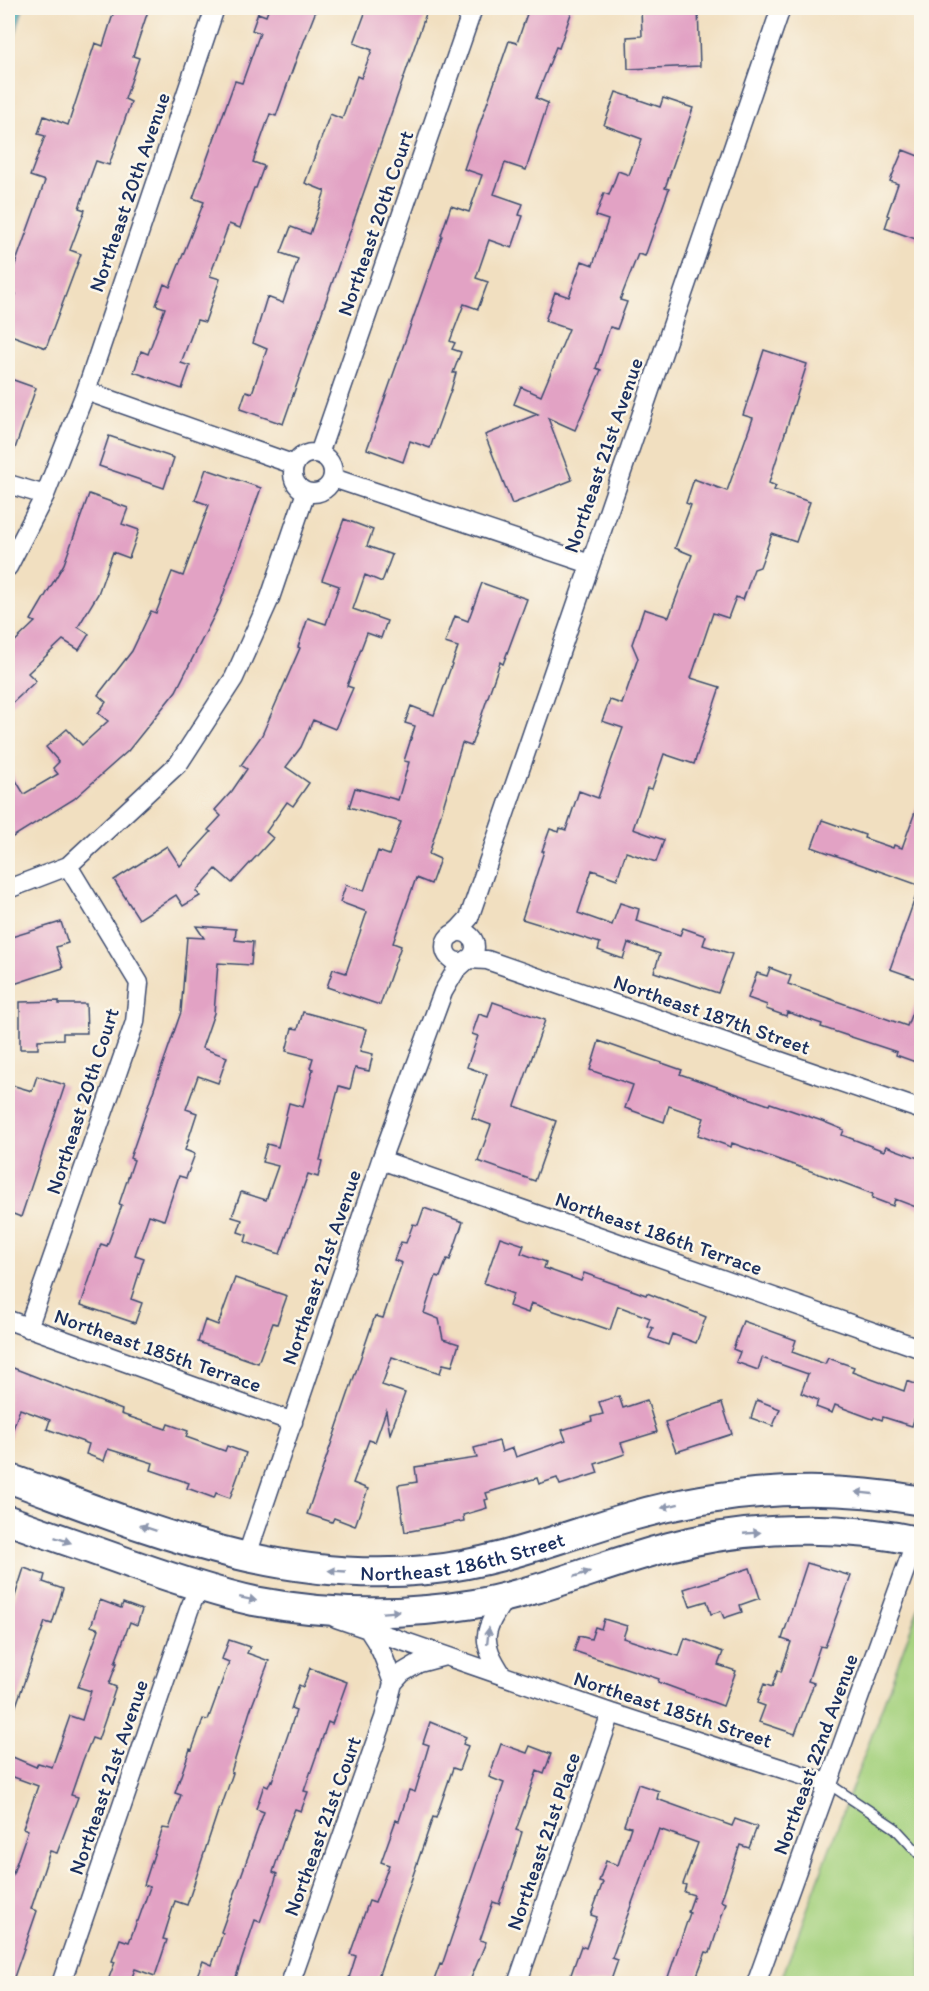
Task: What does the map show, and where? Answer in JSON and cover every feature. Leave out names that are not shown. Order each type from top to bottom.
[{"type":"main road","name":"Northeast 186th Street","points":[[8,1478],[199,1545],[246,1558],[324,1570],[378,1573],[427,1570],[479,1563],[630,1517],[715,1497],[799,1490],[860,1493],[921,1501]]},
{"type":"main road","name":"Northeast 186th Street","points":[[8,1520],[153,1571],[255,1601],[312,1610],[382,1613],[448,1607],[506,1597],[670,1546],[725,1536],[819,1530],[887,1534],[919,1541]]},
{"type":"main road","points":[[153,1571],[210,1569],[246,1558]]},
{"type":"street","name":"Northeast 20th Avenue","points":[[8,567],[45,495],[86,391],[216,8]]},
{"type":"street","name":"Northeast 20th Court","points":[[319,454],[474,8]]},
{"type":"street","name":"Northeast 21st Avenue","points":[[246,1558],[381,1160],[443,992],[471,951],[469,918],[781,8]]},
{"type":"street","points":[[86,391],[295,465]]},
{"type":"street","points":[[319,454],[329,461],[333,478],[325,489],[312,493],[306,492],[300,488],[294,478],[295,465],[302,456],[319,454]]},
{"type":"street","points":[[333,478],[590,564]]},
{"type":"street","points":[[8,484],[45,495]]},
{"type":"street","points":[[8,889],[68,867],[178,763],[234,678],[270,598],[306,492]]},
{"type":"street","name":"Northeast 20th Court","points":[[28,1328],[135,1022],[139,983],[68,867]]},
{"type":"street","name":"Northeast 21st Avenue","points":[[452,935],[469,918]]},
{"type":"street","points":[[466,934],[471,951],[456,962],[446,952],[446,942],[452,935],[466,934]]},
{"type":"street","name":"Northeast 187th Street","points":[[471,951],[487,960],[921,1110]]},
{"type":"street","name":"Northeast 21st Avenue","points":[[443,992],[446,952]]},
{"type":"street","name":"Northeast 186th Terrace","points":[[381,1160],[921,1349]]},
{"type":"street","name":"Northeast 185th Terrace","points":[[8,1320],[293,1422]]},
{"type":"street","name":"Northeast 22nd Avenue","points":[[756,1983],[919,1541]]},
{"type":"street","name":"Northeast 21st Avenue","points":[[62,1983],[185,1621],[199,1586]]},
{"type":"street","points":[[503,1676],[491,1658],[486,1642],[492,1619],[506,1597]]},
{"type":"street","name":"Northeast 185th Street","points":[[312,1610],[611,1713],[829,1784]]},
{"type":"street","points":[[368,1629],[380,1645],[393,1683],[410,1667],[445,1656]]},
{"type":"street","name":"Northeast 21st Court","points":[[290,1983],[384,1718],[393,1683]]},
{"type":"street","name":"Northeast 21st Place","points":[[517,1983],[611,1713]]},
{"type":"lane","points":[[829,1784],[896,1828],[921,1857]]},
{"type":"green space","points":[[921,1601],[921,1983],[780,1983]]},
{"type":"water","points":[[8,8],[23,8],[8,60]]},
{"type":"building","points":[[115,8],[149,8],[133,56],[139,58],[125,99],[131,102],[109,165],[96,161],[79,208],[85,210],[70,250],[81,254],[46,348],[8,334],[8,319],[16,294],[8,291],[8,284],[45,181],[30,176],[45,136],[38,134],[44,116],[68,125],[95,43],[103,46]]},
{"type":"building","points":[[269,8],[317,8],[276,116],[270,114],[253,162],[264,166],[240,228],[229,224],[212,270],[210,276],[220,279],[205,322],[197,320],[181,363],[190,366],[182,389],[134,372],[141,351],[148,354],[165,308],[156,305],[164,284],[170,287],[204,202],[193,198],[235,81],[242,83],[260,33],[252,30],[258,13],[266,16]]},
{"type":"building","points":[[367,8],[428,8],[283,424],[240,409],[246,391],[252,393],[267,349],[253,343],[267,297],[283,303],[298,259],[281,253],[291,227],[310,234],[325,191],[305,183],[330,114],[342,119],[357,76],[361,78],[372,50],[354,43]]},
{"type":"building","points":[[529,8],[573,8],[559,48],[556,47],[536,98],[548,103],[526,170],[505,163],[494,194],[523,204],[519,215],[523,216],[512,248],[489,240],[476,278],[488,282],[478,309],[464,304],[450,341],[455,343],[452,349],[461,352],[453,373],[456,373],[451,390],[430,448],[410,441],[403,462],[367,449],[451,206],[469,212],[482,175],[464,169],[509,41],[517,43]]},
{"type":"building","points":[[641,8],[698,8],[700,66],[628,69],[627,37],[642,36]]},
{"type":"building","points":[[616,92],[660,107],[663,98],[693,108],[665,188],[669,189],[645,256],[638,254],[620,300],[627,302],[617,329],[610,327],[596,368],[601,370],[575,430],[548,418],[572,480],[512,504],[485,435],[538,414],[514,404],[521,387],[541,396],[569,329],[545,321],[555,292],[569,297],[582,261],[593,265],[608,220],[596,216],[604,193],[609,195],[618,171],[629,175],[642,139],[604,125]]},
{"type":"building","points":[[903,150],[921,157],[921,241],[885,228],[898,184],[890,181]]},
{"type":"building","points":[[764,350],[807,364],[769,483],[776,486],[774,490],[810,502],[796,542],[772,534],[760,567],[754,569],[743,600],[736,597],[728,618],[713,613],[691,678],[720,687],[694,764],[664,754],[652,789],[647,788],[633,829],[664,840],[656,862],[626,852],[617,879],[592,870],[578,913],[612,925],[620,903],[639,909],[636,921],[680,935],[683,928],[706,936],[703,945],[732,954],[718,993],[654,972],[660,954],[628,943],[623,959],[598,950],[600,943],[522,919],[550,829],[559,832],[560,828],[566,830],[579,791],[598,798],[623,728],[602,721],[610,700],[622,704],[638,658],[632,644],[644,609],[669,617],[692,555],[675,548],[691,505],[686,503],[694,479],[727,491],[753,418],[743,415]]},
{"type":"building","points":[[8,378],[36,388],[10,463],[8,462]]},
{"type":"building","points":[[109,436],[174,458],[164,488],[99,466]]},
{"type":"building","points":[[206,469],[261,488],[220,604],[176,691],[128,751],[74,799],[8,840],[8,767],[24,794],[58,774],[53,768],[59,762],[46,747],[67,729],[82,745],[108,721],[98,713],[106,702],[98,695],[132,651],[151,611],[156,613],[172,572],[183,576],[209,505],[195,500]]},
{"type":"building","points":[[89,494],[128,508],[122,524],[139,530],[129,558],[113,552],[98,594],[78,627],[89,634],[79,650],[63,640],[28,673],[36,681],[8,707],[8,648],[35,622],[31,620],[64,564]]},
{"type":"building","points":[[344,519],[373,530],[367,546],[392,555],[382,582],[365,575],[353,609],[387,621],[381,638],[367,633],[347,686],[353,688],[335,729],[313,720],[301,747],[286,767],[309,783],[293,806],[287,802],[266,832],[273,838],[232,883],[216,869],[196,891],[200,896],[183,906],[176,895],[139,919],[114,880],[167,846],[180,866],[211,832],[208,830],[221,816],[215,810],[247,769],[241,765],[262,735],[300,648],[298,647],[308,618],[326,624],[339,586],[322,580]]},
{"type":"building","points":[[482,583],[527,599],[503,664],[500,662],[471,746],[462,743],[429,854],[440,859],[431,884],[416,878],[393,943],[401,946],[380,1005],[327,987],[333,969],[346,973],[367,912],[340,902],[346,885],[364,891],[378,851],[389,855],[401,822],[349,807],[355,788],[398,800],[409,762],[404,761],[415,726],[405,723],[411,706],[434,715],[458,647],[445,643],[455,616],[468,621]]},
{"type":"building","points":[[919,801],[921,801],[921,886],[812,847],[822,820],[865,835],[864,838],[893,848],[894,845],[902,848]]},
{"type":"building","points":[[919,887],[921,888],[921,980],[890,969]]},
{"type":"building","points":[[61,922],[68,943],[56,947],[63,968],[8,986],[8,938]]},
{"type":"building","points":[[196,926],[236,929],[235,940],[253,942],[251,965],[218,963],[214,1013],[202,1048],[227,1057],[218,1083],[198,1076],[186,1109],[197,1113],[185,1150],[195,1154],[186,1178],[179,1176],[164,1220],[149,1215],[135,1255],[144,1258],[131,1299],[142,1303],[135,1323],[81,1305],[101,1244],[107,1246],[122,1205],[119,1204],[134,1160],[130,1158],[181,1012],[187,937],[204,938]]},
{"type":"building","points":[[770,968],[791,976],[788,984],[907,1026],[921,991],[921,1064],[896,1055],[897,1052],[821,1027],[822,1024],[787,1012],[786,1016],[766,1009],[767,1005],[748,998],[757,973],[767,976]]},
{"type":"building","points":[[59,1001],[59,1004],[86,1004],[87,1033],[63,1033],[63,1039],[38,1040],[38,1049],[20,1049],[20,1002]]},
{"type":"building","points":[[493,1002],[545,1020],[515,1106],[556,1121],[535,1181],[478,1161],[491,1125],[472,1118],[487,1074],[467,1067],[478,1036],[472,1034],[479,1014],[488,1017]]},
{"type":"building","points":[[303,1012],[366,1029],[360,1051],[373,1054],[369,1071],[355,1068],[350,1089],[339,1086],[320,1160],[322,1161],[318,1177],[308,1174],[280,1254],[245,1242],[247,1235],[238,1232],[242,1220],[232,1217],[241,1192],[266,1200],[278,1166],[262,1162],[267,1144],[278,1147],[289,1103],[303,1107],[313,1069],[310,1068],[313,1058],[286,1051],[292,1028],[298,1029]]},
{"type":"building","points":[[599,1041],[682,1070],[680,1074],[822,1121],[844,1130],[842,1135],[884,1151],[886,1146],[921,1159],[921,1209],[895,1199],[893,1206],[872,1198],[873,1194],[836,1180],[732,1143],[731,1147],[698,1135],[704,1118],[669,1106],[664,1122],[625,1108],[633,1085],[590,1070]]},
{"type":"building","points":[[37,1076],[65,1085],[21,1217],[8,1212],[8,1084],[32,1091]]},
{"type":"building","points":[[424,1208],[463,1222],[450,1260],[447,1259],[440,1277],[436,1276],[424,1313],[439,1319],[443,1339],[459,1344],[452,1366],[443,1364],[440,1373],[392,1357],[382,1385],[405,1393],[390,1434],[386,1411],[375,1442],[369,1440],[353,1483],[368,1489],[355,1526],[334,1518],[332,1522],[307,1514],[375,1316],[383,1318],[402,1263],[394,1260],[401,1242],[406,1243],[413,1224],[418,1225]]},
{"type":"building","points":[[500,1237],[524,1245],[521,1253],[546,1262],[544,1268],[581,1281],[584,1273],[646,1295],[647,1293],[706,1317],[696,1343],[672,1334],[668,1345],[649,1338],[653,1328],[647,1326],[650,1318],[618,1306],[610,1330],[531,1303],[528,1313],[509,1306],[513,1294],[484,1283]]},
{"type":"building","points":[[235,1278],[287,1296],[277,1324],[273,1323],[258,1363],[198,1342],[205,1320],[218,1325]]},
{"type":"building","points":[[743,1321],[796,1340],[792,1352],[825,1364],[828,1358],[854,1367],[852,1372],[904,1391],[907,1381],[921,1386],[921,1398],[912,1426],[883,1417],[882,1420],[874,1417],[873,1419],[835,1405],[832,1413],[816,1407],[818,1400],[801,1393],[808,1374],[762,1358],[758,1370],[736,1362],[740,1352],[733,1349]]},
{"type":"building","points":[[8,1366],[122,1410],[121,1414],[166,1429],[168,1424],[188,1431],[186,1437],[225,1451],[227,1446],[246,1453],[230,1498],[216,1493],[214,1498],[187,1488],[189,1483],[151,1470],[153,1463],[108,1449],[104,1461],[86,1454],[89,1444],[47,1429],[50,1420],[20,1409],[10,1437],[8,1437]]},
{"type":"building","points":[[619,1396],[623,1408],[647,1400],[657,1432],[621,1443],[625,1454],[595,1464],[598,1473],[560,1485],[557,1478],[539,1484],[537,1478],[486,1493],[487,1508],[463,1515],[464,1521],[405,1532],[398,1485],[417,1482],[415,1467],[477,1458],[474,1448],[499,1441],[502,1452],[513,1448],[516,1457],[566,1440],[562,1430],[592,1421],[591,1417],[603,1414],[599,1402]]},
{"type":"building","points":[[757,1400],[780,1409],[773,1426],[751,1418]]},
{"type":"building","points":[[722,1403],[732,1434],[676,1452],[665,1422]]},
{"type":"building","points":[[807,1563],[851,1576],[825,1647],[820,1646],[808,1681],[814,1683],[795,1734],[759,1722],[765,1706],[757,1703],[764,1684],[772,1687],[778,1670],[781,1672],[791,1642],[782,1639]]},
{"type":"building","points":[[24,1568],[45,1575],[43,1582],[63,1589],[52,1624],[45,1622],[10,1723],[8,1722],[8,1618]]},
{"type":"building","points":[[750,1568],[760,1598],[740,1605],[742,1612],[724,1618],[721,1611],[711,1614],[707,1601],[690,1606],[684,1589]]},
{"type":"building","points":[[100,1600],[121,1608],[123,1603],[142,1610],[137,1625],[130,1622],[115,1663],[117,1663],[109,1684],[116,1687],[105,1720],[98,1740],[92,1738],[83,1760],[71,1795],[78,1797],[57,1853],[50,1851],[31,1909],[37,1911],[12,1983],[8,1983],[8,1875],[12,1876],[28,1830],[23,1828],[38,1786],[8,1775],[8,1755],[36,1767],[38,1763],[52,1767],[70,1716],[82,1720],[91,1691],[78,1687],[99,1629],[91,1626]]},
{"type":"building","points":[[604,1619],[627,1626],[623,1638],[679,1656],[685,1638],[723,1652],[718,1665],[736,1671],[723,1706],[658,1682],[659,1679],[574,1651],[579,1636],[591,1639],[595,1627],[601,1629]]},
{"type":"building","points":[[229,1640],[250,1647],[247,1653],[269,1661],[250,1711],[231,1772],[233,1773],[187,1905],[175,1901],[163,1939],[167,1940],[155,1976],[135,1969],[130,1983],[107,1983],[120,1939],[129,1942],[138,1921],[150,1887],[144,1885],[156,1848],[163,1828],[169,1829],[181,1795],[175,1793],[190,1749],[192,1750],[203,1719],[208,1720],[229,1662],[222,1659]]},
{"type":"building","points":[[310,1668],[347,1682],[332,1724],[328,1722],[304,1791],[308,1792],[301,1811],[295,1809],[290,1821],[273,1872],[277,1874],[272,1890],[260,1922],[255,1920],[234,1983],[211,1983],[196,1978],[203,1961],[212,1965],[223,1933],[221,1932],[264,1812],[256,1809],[264,1785],[268,1787],[272,1781],[296,1711],[291,1709],[299,1685],[303,1687]]},
{"type":"building","points":[[430,1722],[466,1737],[463,1744],[468,1746],[459,1770],[453,1768],[436,1818],[433,1817],[376,1983],[365,1983],[349,1978],[356,1956],[350,1954],[369,1901],[375,1903],[389,1865],[381,1862],[396,1820],[399,1821],[409,1790],[415,1792],[429,1745],[423,1743]]},
{"type":"building","points":[[501,1744],[527,1753],[530,1746],[551,1754],[544,1774],[537,1771],[516,1830],[522,1832],[513,1862],[499,1904],[493,1902],[480,1940],[486,1942],[469,1983],[433,1983],[440,1964],[442,1965],[504,1783],[489,1777]]},
{"type":"building","points":[[638,1784],[659,1791],[657,1799],[732,1826],[735,1819],[757,1827],[749,1848],[740,1845],[721,1901],[726,1903],[710,1953],[706,1952],[694,1983],[666,1983],[690,1913],[688,1912],[694,1895],[684,1892],[686,1885],[683,1884],[698,1843],[659,1829],[612,1958],[618,1960],[610,1983],[568,1983],[581,1946],[586,1948],[597,1917],[591,1915],[603,1882],[599,1881],[606,1861],[618,1865],[631,1827],[624,1825]]}]
